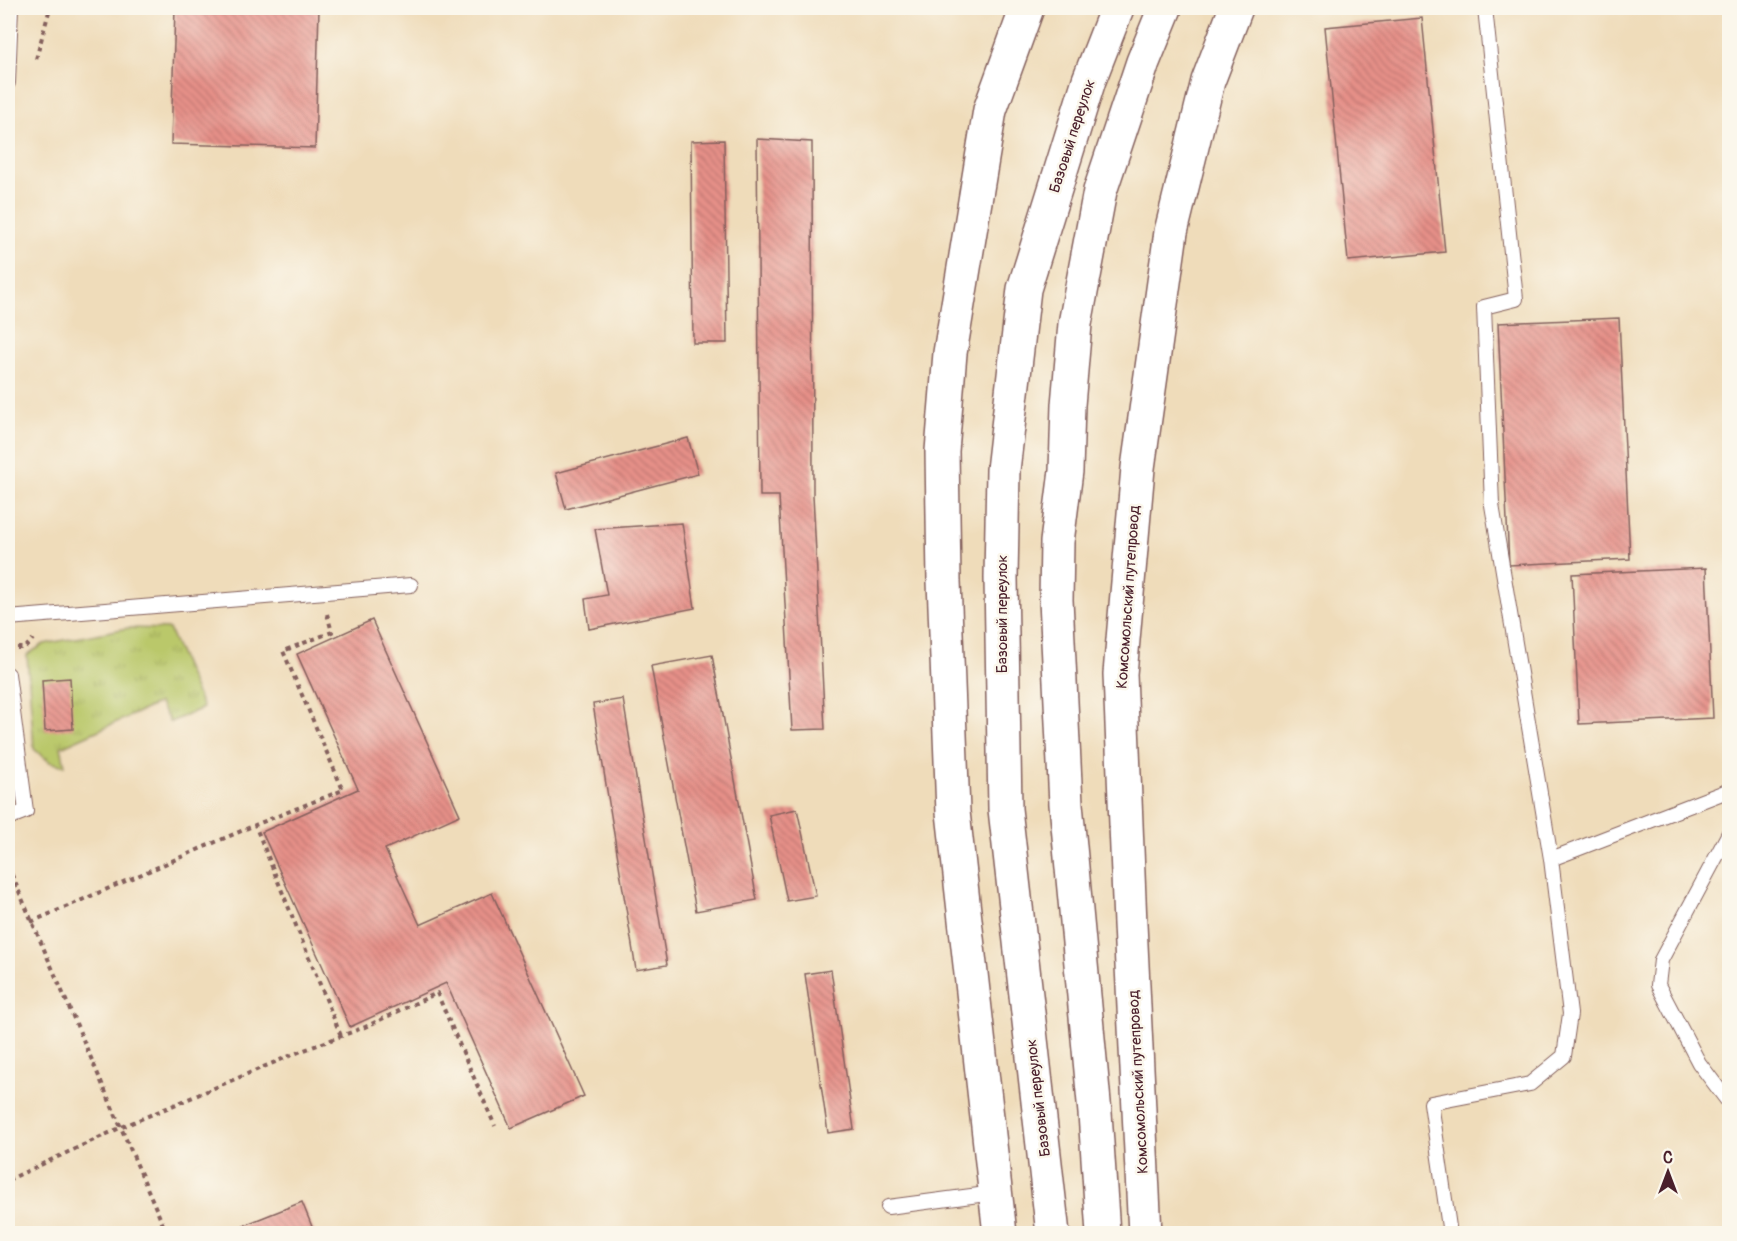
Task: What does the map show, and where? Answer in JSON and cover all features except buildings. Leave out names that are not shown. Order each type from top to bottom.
[{"type":"main road","points":[[1000,1233],[953,812],[944,581],[942,451],[950,353],[990,110],[1027,8]]},
{"type":"main road","name":"Базовый переулок","points":[[1053,1233],[1005,809],[1001,578],[1003,470],[1024,289],[1089,80],[1117,8]]},
{"type":"main road","points":[[1103,1233],[1094,1101],[1066,804],[1056,600],[1057,542],[1066,471],[1068,405],[1075,324],[1100,191],[1143,62],[1165,8]]},
{"type":"main road","name":"Комсомольский путепровод","points":[[1145,1233],[1120,675],[1138,468],[1171,232],[1208,81],[1236,8]]},
{"type":"lane","points":[[8,83],[11,8]]},
{"type":"lane","points":[[1450,1233],[1431,1103],[1530,1084],[1564,1056],[1570,1014],[1551,859],[1492,505],[1484,307],[1516,299],[1485,8]]},
{"type":"lane","points":[[8,618],[277,594],[411,585]]},
{"type":"lane","points":[[8,674],[26,811],[8,818]]},
{"type":"lane","points":[[1551,859],[1730,790]]},
{"type":"lane","points":[[1730,831],[1661,960],[1658,985],[1699,1063],[1730,1104]]},
{"type":"lane","points":[[888,1208],[994,1193]]},
{"type":"path","points":[[36,59],[50,8]]},
{"type":"path","points":[[31,922],[255,825],[343,790],[283,651],[332,632],[326,607]]},
{"type":"path","points":[[255,825],[341,1036]]},
{"type":"path","points":[[8,866],[167,1233]]},
{"type":"path","points":[[8,1180],[122,1127],[365,1027],[437,993],[495,1126]]},
{"type":"green space","points":[[128,628],[169,629],[203,708],[170,722],[159,703],[61,747],[65,766],[50,762],[34,749],[27,655],[44,644]]}]
